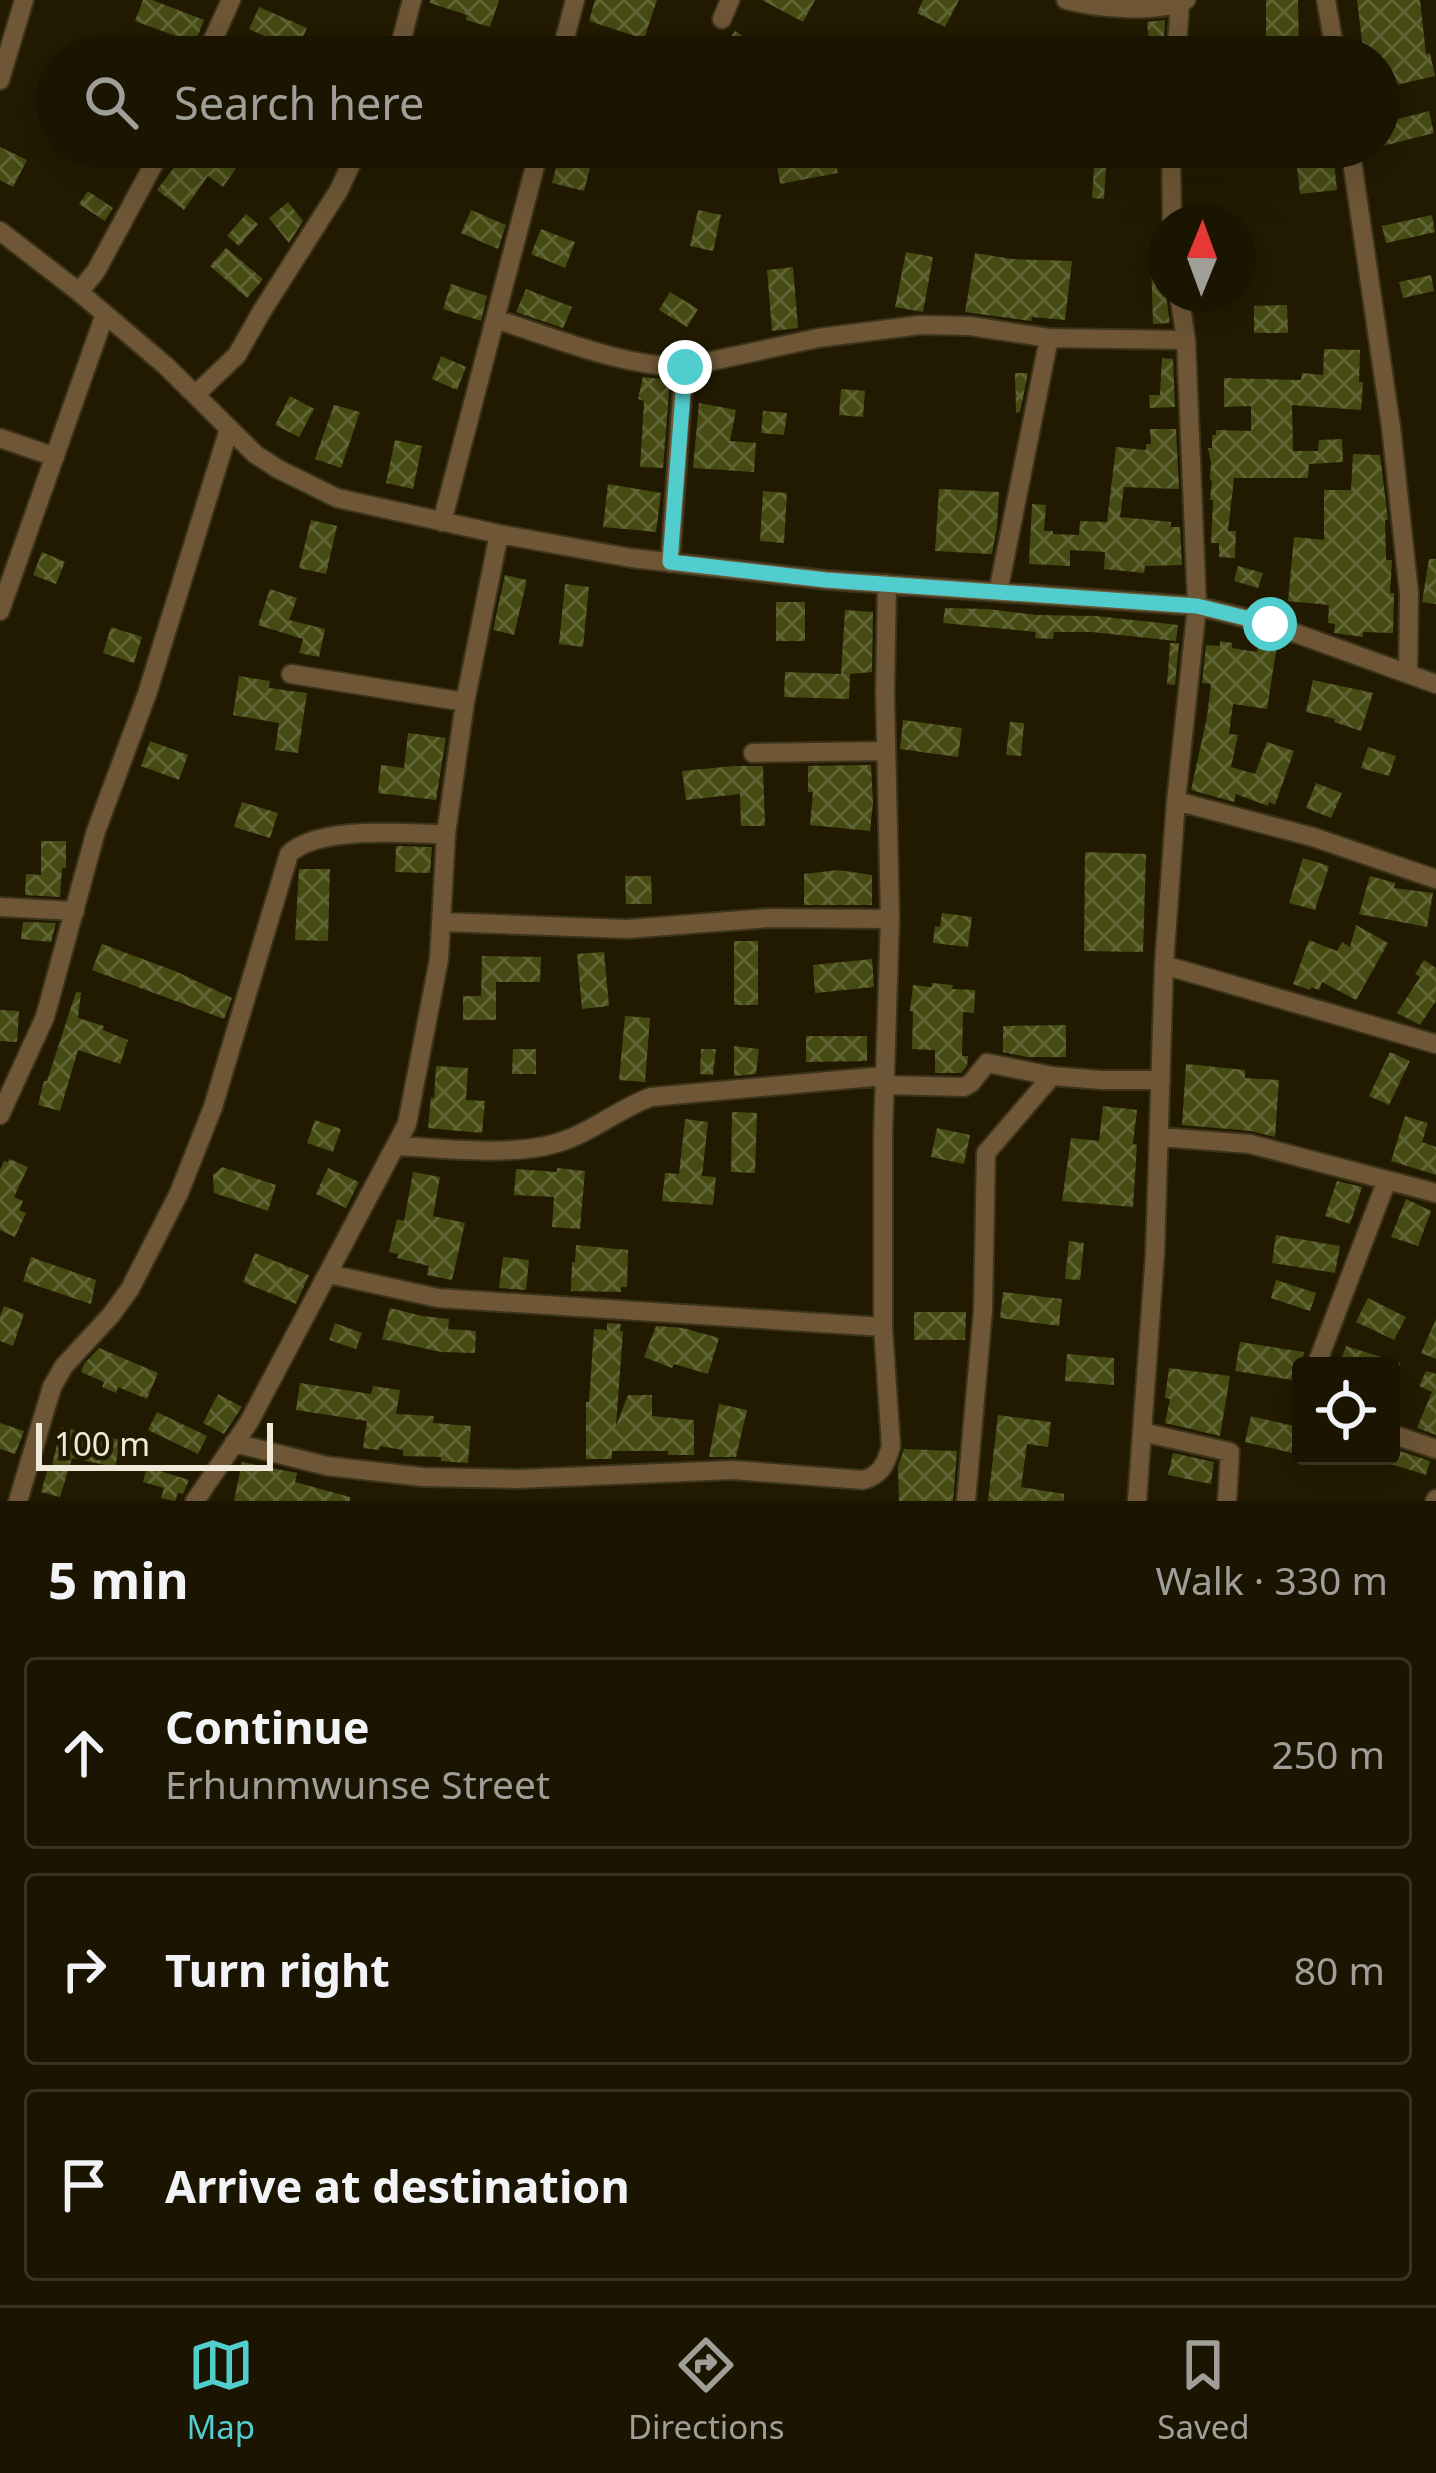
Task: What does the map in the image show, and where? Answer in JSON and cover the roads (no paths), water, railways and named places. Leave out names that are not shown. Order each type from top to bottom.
[{"type":"street","points":[[0,80],[24,0]]},
{"type":"street","points":[[215,36],[231,0]]},
{"type":"street","points":[[403,36],[412,0]]},
{"type":"street","points":[[566,36],[575,0]]},
{"type":"street","points":[[722,19],[730,0]]},
{"type":"street","points":[[1066,0],[1143,8],[1183,2],[1179,36]]},
{"type":"street","points":[[1326,0],[1332,36]]},
{"type":"street","points":[[79,292],[96,271],[152,168]]},
{"type":"street","points":[[195,395],[237,356],[349,168]]},
{"type":"street","points":[[442,522],[535,168]]},
{"type":"street","points":[[1172,168],[1172,204]]},
{"type":"street","points":[[1353,168],[1391,427],[1409,593],[1408,674]]},
{"type":"street","points":[[0,231],[105,314],[255,454],[337,498],[631,558],[887,584],[1197,606],[1270,624],[1436,684]]},
{"type":"street","points":[[1138,1501],[1155,1253],[1164,965],[1197,606],[1182,312]]},
{"type":"street","points":[[0,611],[105,314]]},
{"type":"street","points":[[495,319],[640,363],[685,367],[818,338],[920,325],[970,326],[1049,338],[1186,340]]},
{"type":"street","points":[[998,592],[1049,338]]},
{"type":"street","points":[[670,562],[685,367]]},
{"type":"street","points":[[0,1115],[45,1017],[96,831],[147,694],[230,429]]},
{"type":"street","points":[[0,439],[56,457]]},
{"type":"street","points":[[195,1501],[249,1422],[407,1124],[443,922],[446,834],[465,702],[499,534]]},
{"type":"street","points":[[234,1443],[327,1466],[423,1477],[517,1479],[733,1470],[863,1480],[886,1463],[891,1446],[883,1327],[890,919],[887,584]]},
{"type":"street","points":[[291,674],[465,702]]},
{"type":"street","points":[[753,753],[886,751]]},
{"type":"street","points":[[1176,801],[1313,837],[1436,879]]},
{"type":"street","points":[[18,1501],[52,1387],[130,1288],[178,1193],[213,1107],[289,854],[299,844],[321,838],[446,834]]},
{"type":"street","points":[[0,908],[75,911]]},
{"type":"street","points":[[443,922],[627,928],[769,918],[890,919]]},
{"type":"street","points":[[1164,965],[1436,1044]]},
{"type":"street","points":[[396,1146],[510,1149],[551,1145],[651,1097],[884,1080],[964,1087],[987,1063],[1052,1076],[1161,1080]]},
{"type":"street","points":[[966,1501],[983,1310],[986,1154],[1052,1076]]},
{"type":"street","points":[[1160,1137],[1250,1144],[1436,1193]]},
{"type":"street","points":[[1319,1357],[1387,1180]]},
{"type":"street","points":[[329,1274],[438,1298],[883,1327]]},
{"type":"street","points":[[1142,1432],[1230,1452],[1227,1501]]},
{"type":"street","points":[[1400,1437],[1436,1449]]}]
